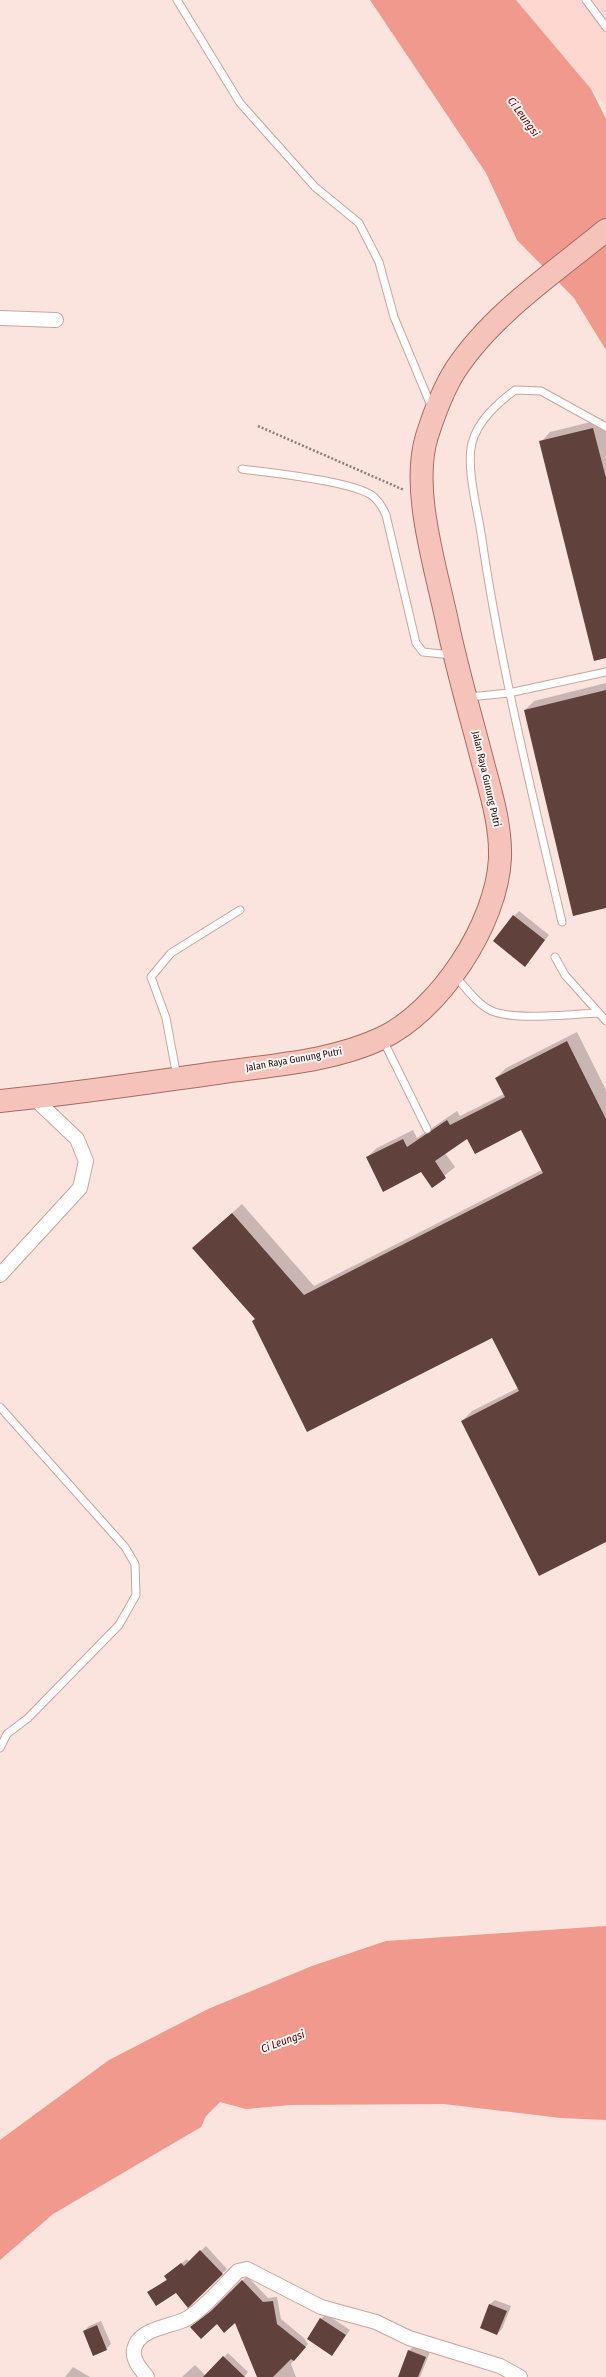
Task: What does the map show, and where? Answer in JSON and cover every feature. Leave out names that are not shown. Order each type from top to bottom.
[{"type":"main road","name":"Jalan Raya Gunung Putri","points":[[1,1100],[34,1098],[295,1062],[352,1050],[382,1038],[406,1023],[453,974],[477,937],[491,906],[497,886],[500,856],[496,815],[454,655],[421,498],[421,471],[424,448],[434,413],[454,371],[483,334],[507,312],[606,230]]},
{"type":"street","points":[[0,318],[56,320]]},
{"type":"street","points":[[0,1275],[80,1188],[86,1161],[77,1139],[34,1098]]},
{"type":"street","points":[[147,2377],[136,2363],[134,2355],[136,2344],[145,2335],[186,2319],[238,2271],[247,2269],[321,2307],[376,2322],[409,2338],[493,2363],[520,2377]]},
{"type":"lane","points":[[177,0],[240,104],[315,187],[359,223],[379,262],[394,317],[434,413]]},
{"type":"lane","points":[[586,0],[606,27]]},
{"type":"lane","points":[[562,922],[509,693],[485,563],[472,466],[472,443],[484,420],[498,403],[515,390],[541,391],[596,419],[606,427]]},
{"type":"lane","points":[[242,469],[331,482],[364,491],[374,497],[386,515],[416,643],[423,652],[454,655]]},
{"type":"lane","points":[[466,698],[509,693],[606,672]]},
{"type":"lane","points":[[178,1078],[166,1018],[151,977],[171,953],[240,910]]},
{"type":"lane","points":[[555,957],[565,974],[606,1021]]},
{"type":"lane","points":[[453,974],[476,999],[492,1011],[513,1016],[599,1013]]},
{"type":"lane","points":[[382,1038],[427,1129]]},
{"type":"lane","points":[[0,1406],[125,1547],[135,1564],[136,1595],[119,1625],[28,1718],[4,1734],[0,1748]]},
{"type":"path","points":[[258,426],[421,498]]},
{"type":"shaded area","points":[[516,0],[606,0],[606,106],[591,89]]},
{"type":"water","points":[[370,0],[516,0],[591,89],[606,119],[606,228],[550,155],[606,232],[606,350],[574,298],[517,240],[486,173]]},
{"type":"water","points":[[606,1926],[606,2120],[561,2118],[444,2104],[290,2105],[246,2109],[220,2102],[206,2116],[201,2127],[53,2214],[0,2260],[0,2140],[109,2060],[208,2009],[312,1966],[386,1941]]},
{"type":"building","points":[[593,428],[606,478],[606,658],[594,661],[539,441]]},
{"type":"building","points":[[606,690],[606,908],[573,916],[524,710]]},
{"type":"building","points":[[513,915],[545,940],[525,967],[493,941]]},
{"type":"building","points":[[567,1041],[606,1119],[606,1542],[539,1576],[461,1421],[519,1391],[492,1338],[307,1432],[252,1321],[255,1319],[192,1248],[232,1213],[304,1295],[543,1173],[521,1130],[475,1154],[467,1139],[435,1161],[446,1178],[432,1188],[421,1172],[383,1192],[366,1157],[403,1139],[407,1147],[447,1120],[450,1125],[505,1097],[495,1078]]},
{"type":"building","points":[[200,2250],[223,2274],[188,2308],[176,2293],[156,2306],[147,2292],[167,2280],[164,2276],[181,2263],[184,2266]]},
{"type":"building","points":[[242,2280],[263,2302],[273,2301],[277,2324],[306,2347],[294,2361],[291,2359],[273,2377],[257,2377],[235,2323],[224,2333],[217,2324],[201,2339],[190,2327],[211,2311]]},
{"type":"building","points":[[489,2304],[507,2311],[497,2335],[480,2328]]},
{"type":"building","points":[[320,2318],[346,2335],[332,2356],[307,2339]]},
{"type":"building","points":[[97,2325],[107,2350],[93,2356],[83,2331]]},
{"type":"building","points":[[408,2350],[426,2357],[418,2377],[398,2377]]},
{"type":"building","points":[[223,2356],[245,2377],[203,2377]]},
{"type":"waterway","name":"Ci Leungsi","points":[[512,101],[606,233]]}]
